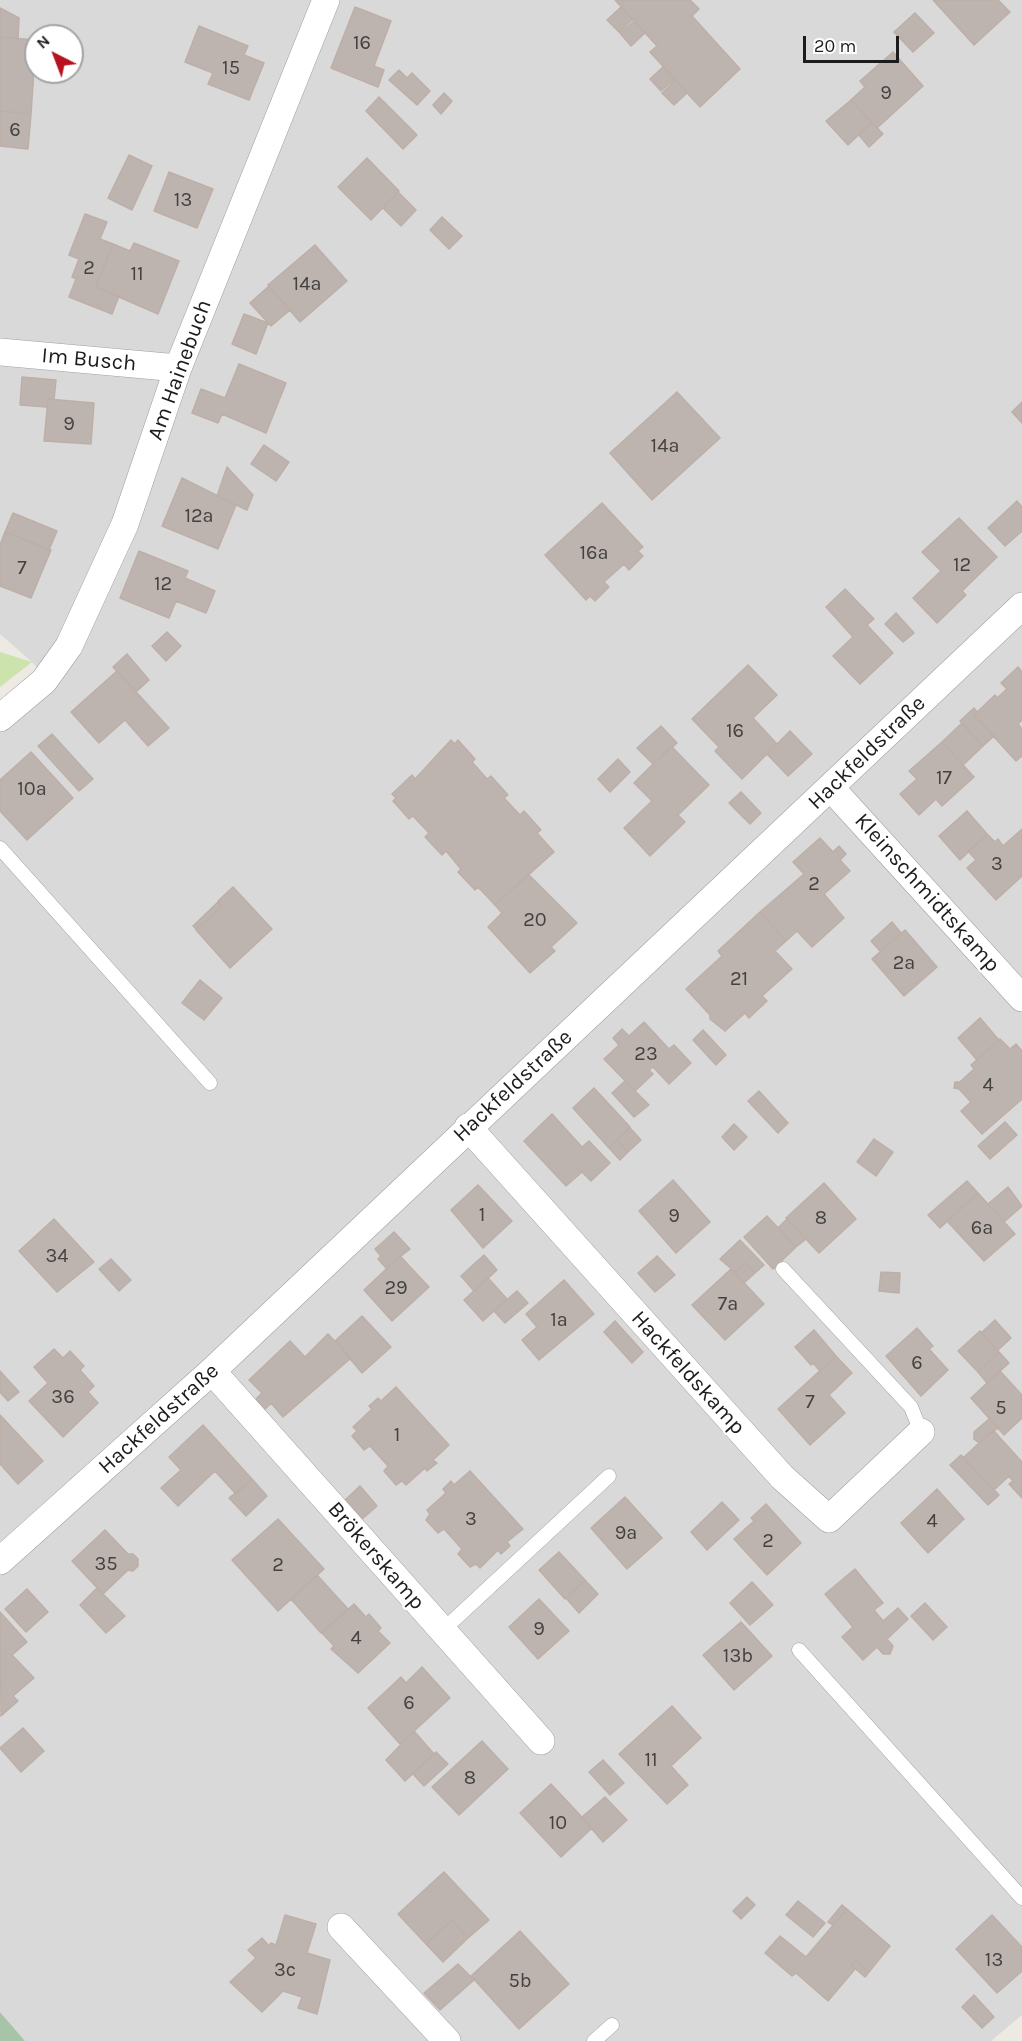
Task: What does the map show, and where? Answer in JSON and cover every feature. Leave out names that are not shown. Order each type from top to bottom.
[{"type":"street","name":"Am Hainebuch","points":[[0,718],[44,681],[69,646],[125,524],[178,368],[326,0]]},
{"type":"street","name":"Im Busch","points":[[0,352],[178,368]]},
{"type":"street","name":"Hackfeldstraße","points":[[0,1561],[212,1371],[1022,606]]},
{"type":"street","name":"Kleinschmidtskamp","points":[[831,788],[1022,998]]},
{"type":"street","name":"Hackfeldskamp","points":[[468,1127],[782,1477],[829,1519],[921,1432]]},
{"type":"street","name":"Brökerskamp","points":[[212,1371],[541,1741]]},
{"type":"street","points":[[341,1927],[447,2041]]},
{"type":"lane","points":[[0,848],[210,1083]]},
{"type":"lane","points":[[783,1269],[911,1407],[921,1432]]},
{"type":"lane","points":[[442,1631],[609,1476]]},
{"type":"lane","points":[[800,1650],[1022,1898]]},
{"type":"lane","points":[[594,2041],[612,2025]]},
{"type":"shaded area","points":[[0,0],[1022,0],[1022,2015],[991,2041],[25,2041],[0,2012],[0,730],[54,687],[32,662],[0,634]]},
{"type":"green space","points":[[0,652],[32,662],[0,687]]},
{"type":"green space","points":[[0,2012],[25,2041],[0,2041]]},
{"type":"building","points":[[615,0],[690,0],[699,9],[692,16],[740,69],[700,107],[650,52],[657,46]]},
{"type":"building","points":[[933,0],[998,0],[1010,12],[974,45]]},
{"type":"building","points":[[355,7],[391,21],[374,66],[384,70],[378,87],[331,68]]},
{"type":"building","points":[[621,7],[633,19],[619,32],[607,20]]},
{"type":"building","points":[[0,8],[19,18],[18,39],[0,37]]},
{"type":"building","points":[[915,13],[934,33],[913,52],[894,32]]},
{"type":"building","points":[[634,21],[645,33],[631,46],[620,33]]},
{"type":"building","points":[[199,26],[248,46],[244,55],[264,63],[249,100],[208,84],[213,73],[185,62]]},
{"type":"building","points":[[0,37],[24,39],[24,84],[33,84],[31,114],[0,111]]},
{"type":"building","points":[[893,52],[923,86],[877,128],[851,100],[865,87],[860,81]]},
{"type":"building","points":[[663,67],[675,79],[661,91],[650,79]]},
{"type":"building","points":[[399,70],[407,78],[412,73],[430,91],[417,105],[389,80]]},
{"type":"building","points":[[676,80],[687,93],[674,105],[662,93]]},
{"type":"building","points":[[444,93],[452,101],[441,114],[433,105]]},
{"type":"building","points":[[379,97],[417,135],[403,149],[366,111]]},
{"type":"building","points":[[851,100],[872,122],[848,145],[826,121]]},
{"type":"building","points":[[0,111],[31,114],[28,149],[0,146]]},
{"type":"building","points":[[872,122],[883,134],[869,147],[858,134]]},
{"type":"building","points":[[129,155],[152,166],[132,210],[108,198]]},
{"type":"building","points":[[367,158],[399,191],[371,220],[338,187]]},
{"type":"building","points":[[169,172],[213,189],[197,228],[154,211]]},
{"type":"building","points":[[398,192],[416,210],[401,226],[383,208]]},
{"type":"building","points":[[85,214],[107,222],[100,239],[113,244],[96,287],[119,296],[112,314],[69,297],[76,279],[72,277],[79,259],[69,255]]},
{"type":"building","points":[[442,217],[462,236],[449,249],[430,230]]},
{"type":"building","points":[[134,243],[179,261],[158,314],[96,287],[113,244],[130,251]]},
{"type":"building","points":[[315,245],[347,281],[300,322],[268,285]]},
{"type":"building","points":[[269,286],[290,310],[271,326],[250,303]]},
{"type":"building","points":[[244,314],[268,323],[256,354],[232,344]]},
{"type":"building","points":[[239,364],[286,383],[266,433],[222,414],[218,423],[192,413],[201,389],[225,398]]},
{"type":"building","points":[[22,377],[56,380],[54,400],[48,399],[47,407],[20,405]]},
{"type":"building","points":[[677,392],[720,438],[652,500],[610,453]]},
{"type":"building","points":[[48,399],[94,403],[91,444],[44,441]]},
{"type":"building","points":[[1022,402],[1022,423],[1012,412]]},
{"type":"building","points":[[264,445],[289,462],[276,481],[251,464]]},
{"type":"building","points":[[227,467],[253,495],[247,510],[217,496]]},
{"type":"building","points":[[182,478],[236,505],[218,549],[162,526]]},
{"type":"building","points":[[1017,501],[1022,507],[1022,531],[1005,546],[988,528]]},
{"type":"building","points":[[602,503],[643,547],[638,551],[643,556],[629,570],[624,564],[604,582],[609,587],[595,601],[590,596],[586,600],[545,555]]},
{"type":"building","points":[[13,513],[57,531],[49,550],[5,532]]},
{"type":"building","points":[[959,518],[997,557],[962,591],[966,595],[937,623],[913,598],[941,571],[922,552]]},
{"type":"building","points":[[5,532],[51,550],[31,598],[0,586],[0,545]]},
{"type":"building","points":[[139,551],[188,571],[185,578],[215,591],[206,613],[176,601],[169,618],[120,598]]},
{"type":"building","points":[[845,589],[874,619],[867,625],[893,653],[860,684],[833,656],[853,637],[826,607]]},
{"type":"building","points":[[896,613],[914,633],[903,642],[885,624]]},
{"type":"building","points":[[167,632],[181,646],[166,661],[152,646]]},
{"type":"building","points":[[127,654],[149,680],[136,692],[113,667]]},
{"type":"building","points":[[748,665],[777,695],[753,718],[777,744],[742,779],[715,751],[719,747],[692,719]]},
{"type":"building","points":[[1018,667],[1022,672],[1022,720],[1018,724],[1022,729],[1022,756],[1016,761],[974,715],[995,695],[997,698],[1007,689],[1001,683]]},
{"type":"building","points":[[117,671],[169,728],[148,746],[125,720],[99,743],[71,712]]},
{"type":"building","points":[[974,708],[977,712],[974,715],[994,736],[983,746],[960,721]]},
{"type":"building","points":[[962,723],[983,746],[963,765],[942,742]]},
{"type":"building","points":[[661,726],[677,743],[653,764],[637,748]]},
{"type":"building","points":[[790,731],[812,754],[788,776],[767,754]]},
{"type":"building","points":[[52,734],[93,779],[79,791],[38,746]]},
{"type":"building","points":[[451,740],[455,744],[458,740],[475,759],[472,762],[487,779],[491,776],[508,795],[504,798],[520,815],[524,811],[541,830],[537,833],[554,852],[495,905],[478,887],[475,890],[458,872],[461,869],[446,851],[442,855],[425,837],[429,833],[413,816],[409,819],[393,801],[396,798],[392,794],[412,775],[415,779]]},
{"type":"building","points":[[942,742],[974,777],[942,806],[936,799],[919,815],[900,794],[917,779],[909,771]]},
{"type":"building","points":[[671,746],[709,785],[678,815],[685,822],[650,856],[624,828],[652,801],[634,783]]},
{"type":"building","points":[[31,752],[73,798],[27,840],[0,811],[0,780]]},
{"type":"building","points":[[618,759],[630,772],[610,792],[598,779]]},
{"type":"building","points":[[741,792],[761,813],[750,824],[729,803]]},
{"type":"building","points":[[967,811],[987,834],[960,860],[939,836]]},
{"type":"building","points":[[1022,829],[1022,876],[996,900],[967,868],[976,860],[968,851],[987,834],[995,842],[998,839],[1003,846]]},
{"type":"building","points":[[820,838],[833,852],[839,846],[846,854],[840,860],[850,871],[824,894],[844,918],[812,947],[797,931],[786,941],[760,912],[804,874],[793,862]]},
{"type":"building","points":[[528,874],[577,923],[551,947],[555,951],[530,973],[488,927],[502,913],[495,905]]},
{"type":"building","points":[[233,887],[272,929],[230,968],[196,930],[222,906],[218,901]]},
{"type":"building","points":[[218,902],[222,906],[197,930],[193,926]]},
{"type":"building","points":[[760,912],[786,941],[775,951],[792,969],[762,996],[767,1001],[749,1018],[745,1013],[725,1031],[710,1019],[710,1015],[686,989],[722,956],[718,951]]},
{"type":"building","points":[[892,922],[901,933],[880,951],[871,941]]},
{"type":"building","points":[[905,930],[937,967],[904,996],[872,959]]},
{"type":"building","points":[[200,980],[222,998],[204,1020],[182,1003]]},
{"type":"building","points":[[980,1018],[999,1040],[977,1060],[958,1038]]},
{"type":"building","points":[[644,1022],[669,1049],[674,1045],[691,1063],[669,1084],[653,1067],[649,1070],[653,1074],[635,1091],[604,1059],[619,1045],[613,1038],[622,1029],[629,1036]]},
{"type":"building","points":[[703,1030],[726,1055],[716,1065],[693,1040]]},
{"type":"building","points":[[1000,1039],[1010,1049],[1016,1044],[1022,1051],[1022,1099],[982,1134],[961,1111],[971,1102],[959,1089],[954,1088],[955,1082],[960,1082],[974,1069],[971,1065]]},
{"type":"building","points":[[625,1081],[649,1105],[634,1117],[612,1093]]},
{"type":"building","points":[[594,1088],[630,1127],[609,1148],[573,1108]]},
{"type":"building","points":[[759,1091],[788,1123],[778,1133],[748,1101]]},
{"type":"building","points":[[552,1114],[582,1147],[589,1141],[610,1163],[591,1181],[582,1172],[566,1186],[524,1141]]},
{"type":"building","points":[[1005,1122],[1017,1135],[990,1159],[978,1146]]},
{"type":"building","points":[[734,1124],[747,1137],[734,1150],[722,1137]]},
{"type":"building","points":[[630,1128],[641,1140],[628,1152],[617,1140]]},
{"type":"building","points":[[874,1139],[893,1152],[876,1176],[857,1162]]},
{"type":"building","points":[[617,1140],[628,1152],[620,1160],[609,1148]]},
{"type":"building","points":[[673,1180],[710,1222],[676,1253],[639,1211]]},
{"type":"building","points":[[967,1181],[978,1193],[940,1228],[928,1215]]},
{"type":"building","points":[[824,1183],[856,1219],[819,1253],[786,1218]]},
{"type":"building","points":[[478,1185],[512,1221],[483,1248],[451,1210]]},
{"type":"building","points":[[1008,1187],[1022,1206],[1004,1222],[988,1204]]},
{"type":"building","points":[[978,1193],[1015,1234],[984,1261],[947,1221]]},
{"type":"building","points":[[767,1216],[796,1247],[773,1269],[744,1237]]},
{"type":"building","points":[[54,1219],[94,1262],[57,1292],[19,1251]]},
{"type":"building","points":[[787,1219],[806,1239],[796,1247],[778,1228]]},
{"type":"building","points":[[394,1232],[410,1249],[386,1268],[378,1259],[381,1256],[375,1249]]},
{"type":"building","points":[[740,1240],[764,1265],[755,1273],[745,1263],[735,1272],[720,1259]]},
{"type":"building","points":[[484,1255],[497,1270],[474,1291],[461,1276]]},
{"type":"building","points":[[400,1256],[429,1287],[392,1321],[364,1290]]},
{"type":"building","points":[[657,1256],[675,1275],[655,1292],[638,1273]]},
{"type":"building","points":[[111,1259],[131,1280],[119,1291],[99,1269]]},
{"type":"building","points":[[745,1263],[755,1273],[744,1283],[735,1272]]},
{"type":"building","points":[[731,1269],[764,1304],[725,1340],[692,1305]]},
{"type":"building","points":[[881,1272],[900,1273],[899,1293],[879,1291]]},
{"type":"building","points":[[488,1278],[507,1299],[483,1321],[464,1300]]},
{"type":"building","points":[[564,1280],[594,1314],[539,1360],[522,1340],[537,1327],[526,1314]]},
{"type":"building","points":[[517,1291],[528,1303],[505,1323],[494,1311]]},
{"type":"building","points":[[362,1316],[391,1347],[362,1373],[335,1341]]},
{"type":"building","points":[[995,1320],[1011,1338],[997,1351],[981,1333]]},
{"type":"building","points":[[615,1321],[643,1352],[632,1363],[604,1332]]},
{"type":"building","points":[[917,1328],[933,1346],[929,1349],[948,1370],[921,1396],[886,1356]]},
{"type":"building","points":[[814,1330],[836,1356],[820,1371],[813,1363],[811,1365],[795,1347]]},
{"type":"building","points":[[980,1331],[999,1352],[978,1372],[958,1351]]},
{"type":"building","points":[[328,1334],[351,1358],[283,1417],[271,1403],[264,1410],[255,1400],[262,1393],[249,1380],[290,1341],[305,1357]]},
{"type":"building","points":[[54,1349],[63,1358],[70,1351],[84,1366],[80,1370],[94,1386],[88,1392],[98,1403],[63,1437],[29,1401],[48,1383],[34,1367]]},
{"type":"building","points":[[999,1352],[1009,1363],[987,1383],[978,1372]]},
{"type":"building","points":[[836,1356],[852,1373],[829,1395],[845,1413],[810,1445],[778,1409]]},
{"type":"building","points":[[0,1371],[19,1392],[8,1401],[0,1392]]},
{"type":"building","points":[[1000,1371],[1022,1395],[1022,1418],[1004,1435],[971,1398]]},
{"type":"building","points":[[396,1387],[449,1445],[433,1460],[437,1463],[427,1471],[425,1468],[406,1485],[402,1481],[396,1485],[384,1471],[388,1466],[370,1446],[364,1450],[352,1436],[357,1431],[353,1427],[372,1409],[369,1406],[378,1398],[381,1401]]},
{"type":"building","points":[[0,1415],[43,1461],[18,1484],[0,1464]]},
{"type":"building","points":[[989,1419],[998,1428],[979,1443],[974,1439],[974,1432]]},
{"type":"building","points":[[203,1425],[252,1479],[236,1494],[215,1471],[178,1506],[161,1488],[181,1470],[169,1457]]},
{"type":"building","points":[[993,1430],[1022,1462],[1022,1498],[1009,1484],[1013,1481],[1009,1476],[994,1490],[963,1458]]},
{"type":"building","points":[[961,1455],[999,1495],[988,1505],[950,1465]]},
{"type":"building","points":[[470,1471],[523,1529],[507,1542],[510,1546],[501,1554],[498,1550],[480,1568],[476,1564],[470,1567],[458,1554],[462,1549],[444,1529],[438,1533],[426,1520],[430,1514],[427,1510],[446,1493],[443,1489],[451,1481],[454,1485]]},
{"type":"building","points":[[252,1479],[267,1496],[246,1516],[229,1498]]},
{"type":"building","points":[[360,1486],[377,1506],[361,1520],[344,1501]]},
{"type":"building","points":[[937,1489],[964,1519],[928,1553],[901,1523]]},
{"type":"building","points":[[625,1497],[662,1538],[627,1569],[591,1528]]},
{"type":"building","points":[[722,1502],[739,1520],[707,1550],[691,1532]]},
{"type":"building","points":[[766,1504],[801,1543],[767,1575],[734,1539],[754,1521],[751,1518]]},
{"type":"building","points":[[278,1519],[324,1569],[278,1611],[232,1560]]},
{"type":"building","points":[[105,1530],[128,1554],[133,1554],[138,1559],[138,1566],[133,1571],[128,1570],[103,1594],[72,1561]]},
{"type":"building","points":[[559,1552],[585,1580],[565,1599],[539,1570]]},
{"type":"building","points":[[855,1569],[883,1603],[874,1610],[883,1621],[898,1608],[908,1619],[887,1639],[893,1646],[890,1654],[883,1654],[877,1647],[863,1660],[842,1637],[853,1627],[825,1594]]},
{"type":"building","points":[[317,1575],[348,1609],[321,1633],[291,1599]]},
{"type":"building","points":[[585,1580],[598,1594],[579,1613],[566,1598]]},
{"type":"building","points":[[752,1582],[773,1605],[750,1625],[730,1603]]},
{"type":"building","points":[[97,1588],[125,1616],[106,1633],[80,1605]]},
{"type":"building","points":[[27,1589],[48,1612],[26,1632],[5,1609]]},
{"type":"building","points":[[539,1599],[569,1631],[538,1659],[509,1627]]},
{"type":"building","points":[[925,1603],[947,1627],[933,1640],[911,1616]]},
{"type":"building","points":[[354,1604],[366,1617],[369,1614],[381,1628],[378,1631],[390,1643],[358,1673],[331,1649],[334,1646],[322,1633]]},
{"type":"building","points":[[0,1612],[27,1642],[12,1655],[34,1678],[13,1696],[18,1701],[1,1716]]},
{"type":"building","points":[[741,1622],[772,1656],[734,1690],[703,1655]]},
{"type":"building","points":[[422,1667],[450,1698],[400,1744],[368,1708],[401,1677],[406,1683]]},
{"type":"building","points":[[672,1706],[701,1738],[671,1766],[688,1785],[667,1804],[619,1754]]},
{"type":"building","points":[[23,1728],[44,1751],[21,1772],[0,1748]]},
{"type":"building","points":[[414,1731],[434,1754],[405,1781],[386,1760]]},
{"type":"building","points":[[482,1741],[508,1769],[459,1815],[432,1787]]},
{"type":"building","points":[[436,1752],[448,1764],[424,1786],[413,1774]]},
{"type":"building","points":[[603,1760],[624,1783],[610,1795],[589,1772]]},
{"type":"building","points":[[551,1784],[592,1828],[561,1857],[520,1813]]},
{"type":"building","points":[[605,1797],[627,1820],[603,1842],[582,1817]]},
{"type":"building","points":[[444,1872],[489,1920],[468,1938],[452,1920],[426,1944],[398,1914]]},
{"type":"building","points":[[747,1897],[755,1905],[741,1919],[733,1911]]},
{"type":"building","points":[[798,1901],[825,1923],[813,1937],[786,1915]]},
{"type":"building","points":[[842,1905],[847,1909],[833,1925],[828,1922]]},
{"type":"building","points":[[847,1909],[890,1946],[869,1972],[856,1961],[851,1965],[855,1969],[828,2001],[796,1973],[792,1976],[765,1953],[780,1936],[806,1957]]},
{"type":"building","points":[[285,1915],[316,1924],[307,1953],[330,1960],[317,2014],[298,2008],[302,1997],[283,1991],[262,2012],[230,1982],[256,1958],[248,1950],[262,1938],[269,1946],[271,1943],[276,1945]]},
{"type":"building","points":[[992,1915],[1022,1947],[1022,1971],[997,1993],[956,1949]]},
{"type":"building","points":[[452,1920],[468,1938],[443,1962],[426,1944]]},
{"type":"building","points":[[520,1931],[569,1984],[519,2029],[471,1976]]},
{"type":"building","points":[[856,1961],[869,1972],[865,1977],[851,1965]]},
{"type":"building","points":[[458,1964],[474,1980],[440,2010],[424,1993]]},
{"type":"building","points":[[974,1995],[994,2017],[982,2028],[962,2007]]}]
